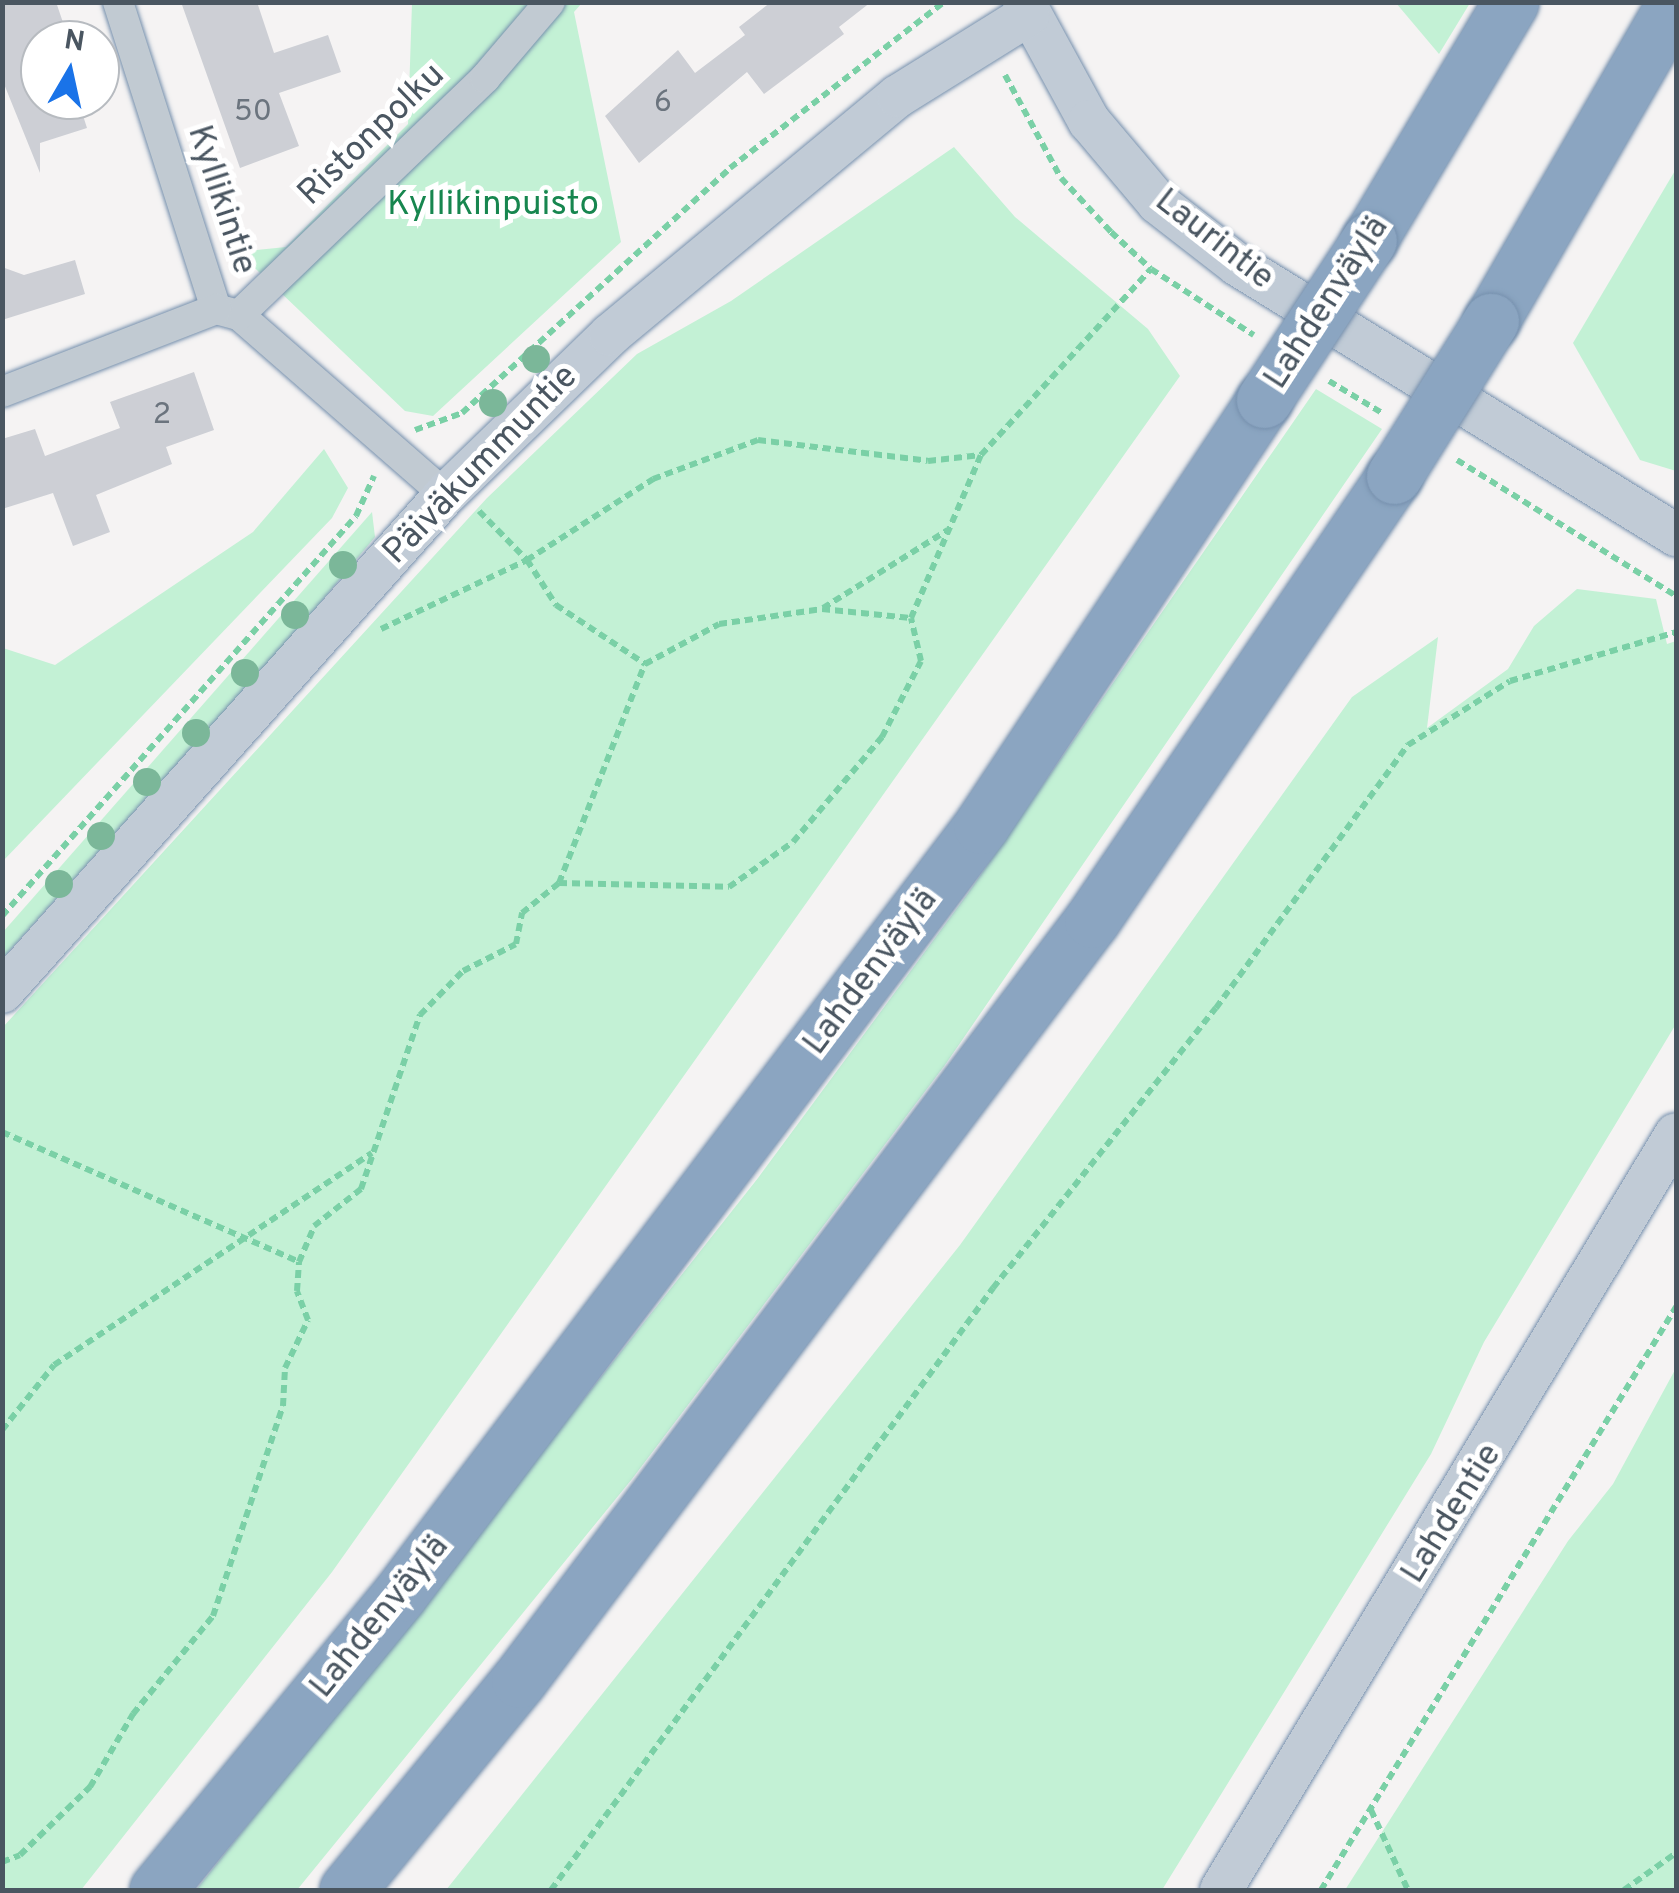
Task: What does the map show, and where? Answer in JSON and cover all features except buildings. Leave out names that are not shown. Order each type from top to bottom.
[{"type":"highway","name":"Lahdenväylä","points":[[157,1890],[400,1594],[981,826],[1368,240],[1511,2]]},
{"type":"highway","points":[[347,1890],[519,1680],[1092,920],[1394,476],[1491,321],[1676,2]]},
{"type":"street","name":"Kyllikintie","points":[[118,2],[227,312],[450,491]]},
{"type":"street","name":"Ristonpolku","points":[[227,312],[485,78],[550,2]]},
{"type":"street","name":"Päiväkummuntie","points":[[2,992],[450,491],[684,267],[898,96],[1026,9]]},
{"type":"street","name":"Laurintie","points":[[1026,9],[1088,121],[1158,203],[1238,265],[1676,535]]},
{"type":"street","points":[[2,392],[227,312]]},
{"type":"street","name":"Lahdentie","points":[[1221,1890],[1676,1134]]},
{"type":"path","points":[[560,883],[729,887],[793,842],[882,737],[921,661],[911,618],[982,456],[1151,268]]},
{"type":"path","points":[[380,630],[528,560],[653,479],[758,440],[928,461],[982,456]]},
{"type":"path","points":[[450,491],[528,560],[556,606],[645,664]]},
{"type":"path","points":[[822,609],[951,529]]},
{"type":"path","points":[[2,1862],[20,1855],[90,1786],[133,1714],[213,1616],[282,1406],[286,1368],[308,1320],[297,1291],[299,1262],[314,1226],[362,1189],[420,1015],[463,971],[516,944],[522,913],[560,883],[645,664],[719,624],[822,609],[911,618]]},
{"type":"path","points":[[551,1890],[992,1288],[1216,1008],[1408,745],[1510,681],[1676,632]]},
{"type":"path","points":[[2,1132],[299,1262]]},
{"type":"path","points":[[2,1430],[54,1365],[246,1242],[372,1153]]},
{"type":"path","points":[[1321,1890],[1676,1307]]},
{"type":"path","points":[[1371,1810],[1408,1890]]},
{"type":"path","points":[[1624,1890],[1676,1853]]},
{"type":"green space","name":"Kyllikinpuisto","points":[[412,3],[582,3],[574,12],[621,242],[433,416],[405,411],[238,252],[286,247],[408,124]]},
{"type":"green space","points":[[1396,3],[1470,3],[1439,54]]},
{"type":"green space","points":[[954,147],[1015,217],[1148,329],[1180,376],[332,1572],[81,1890],[3,1890],[3,1027],[487,498],[637,354],[731,301]]},
{"type":"green space","points":[[1676,169],[1676,471],[1640,460],[1573,343]]},
{"type":"green space","points":[[1316,389],[1382,429],[945,1065],[632,1479],[297,1890],[196,1890],[758,1178],[966,896]]},
{"type":"green space","points":[[324,449],[348,488],[332,518],[3,861],[3,648],[55,665],[253,532]]},
{"type":"green space","points":[[372,512],[375,537],[305,621],[3,958],[3,932]]},
{"type":"green space","points":[[1577,589],[1656,599],[1667,644],[1676,641],[1676,1024],[1484,1342],[1431,1454],[1162,1890],[446,1890],[960,1245],[1352,697],[1438,637],[1427,728],[1508,669],[1534,626]]},
{"type":"green space","points":[[1676,1368],[1676,1890],[1345,1890],[1568,1541],[1613,1484]]}]
